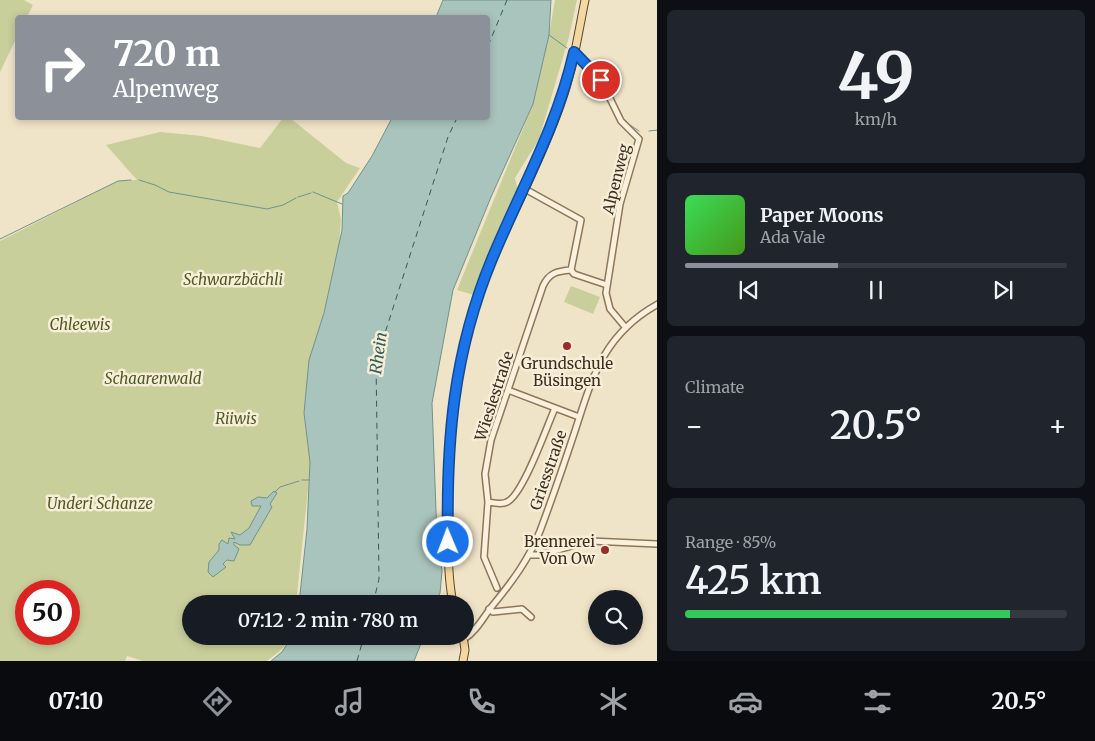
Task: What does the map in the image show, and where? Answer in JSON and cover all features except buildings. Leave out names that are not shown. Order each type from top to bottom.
[{"type":"main road","points":[[452,595],[448,558],[448,448],[462,352],[477,299],[492,260],[562,102],[585,0]]},
{"type":"main road","points":[[463,645],[463,661]]},
{"type":"street","name":"Alpenweg","points":[[574,52],[601,80],[621,121],[639,139],[622,196],[606,293],[610,309],[626,328]]},
{"type":"street","points":[[525,189],[581,220],[571,270],[574,274],[607,284]]},
{"type":"street","name":"Wieslestraße","points":[[497,588],[484,557],[488,502],[485,474],[491,440],[548,276],[555,272],[571,270]]},
{"type":"street","name":"Griesstraße","points":[[474,630],[516,576],[529,555],[559,480],[596,367],[615,339],[640,315],[657,305]]},
{"type":"street","points":[[508,390],[579,417]]},
{"type":"street","points":[[488,502],[507,502],[512,500],[522,486],[555,408]]},
{"type":"street","points":[[529,555],[539,555],[590,541],[657,544]]},
{"type":"street","points":[[489,610],[493,612],[522,609],[531,616]]},
{"type":"green space","points":[[0,0],[24,0],[33,5],[28,15],[15,15],[15,41],[0,72]]},
{"type":"green space","points":[[555,0],[577,0],[569,37],[539,139],[515,178],[518,192],[474,295],[457,290],[533,104]]},
{"type":"green space","name":"Schaarenwald","points":[[281,120],[292,120],[346,163],[360,168],[337,202],[341,219],[339,245],[322,320],[311,356],[304,413],[310,462],[309,480],[297,595],[182,595],[182,645],[285,645],[267,661],[143,661],[127,656],[125,661],[0,661],[0,241],[118,181],[137,180],[106,145],[160,132],[202,136],[260,148]],"holes":[[[276,494],[270,504],[272,507],[250,545],[234,542],[228,560],[223,564],[225,567],[218,572],[209,562],[219,550],[222,541],[228,544],[236,539],[232,532],[240,535],[249,528],[261,506],[258,497],[267,498]]]},
{"type":"green space","points":[[571,286],[600,297],[593,314],[564,302]]},
{"type":"water","name":"Rhein","points":[[443,0],[551,0],[549,35],[533,104],[491,197],[453,290],[432,403],[437,537],[442,571],[440,593],[439,595],[300,595],[307,529],[310,462],[304,413],[309,360],[324,313],[342,230],[343,196],[348,193],[372,156],[391,120],[490,120],[490,15],[437,15]]},
{"type":"water","points":[[274,491],[277,493],[270,504],[272,507],[250,545],[240,545],[234,542],[234,545],[239,549],[234,561],[227,560],[223,564],[226,567],[213,577],[208,572],[209,562],[219,550],[219,544],[222,540],[228,544],[229,538],[235,539],[231,532],[240,535],[249,528],[261,506],[252,506],[251,501],[258,497],[267,498]]},
{"type":"water","points":[[286,645],[420,645],[414,661],[271,661],[282,652]]},
{"type":"waterway","points":[[549,35],[567,48]]},
{"type":"waterway","points":[[577,59],[601,87]]},
{"type":"waterway","points":[[622,117],[639,131]]},
{"type":"waterway","points":[[649,131],[657,130]]},
{"type":"waterway","points":[[0,239],[118,181],[131,180]]},
{"type":"waterway","points":[[139,180],[169,192],[267,209],[283,205],[296,198]]},
{"type":"waterway","points":[[313,192],[342,204]]},
{"type":"waterway","points":[[298,197],[311,193]]},
{"type":"waterway","points":[[302,480],[309,480]]},
{"type":"waterway","points":[[275,492],[280,487],[299,481]]},
{"type":"ferry route","points":[[490,41],[507,0]]},
{"type":"ferry route","points":[[375,595],[379,579],[376,361],[448,137],[456,120]]},
{"type":"ferry route","points":[[357,661],[361,645]]},
{"type":"place","name":"Grundschule Büsingen","points":[[567,346]]},
{"type":"place","name":"Brennerei Von Ow","points":[[605,550]]},
{"type":"route","points":[[448,542],[447,473],[451,421],[462,352],[477,299],[492,260],[562,102],[574,52],[601,80]]},
{"type":"park label","name":"Schwarzbächli","points":[[233,279]]},
{"type":"park label","name":"Chleewis","points":[[80,324]]},
{"type":"park label","name":"Riiwis","points":[[236,418]]},
{"type":"park label","name":"Underi Schanze","points":[[100,503]]}]
